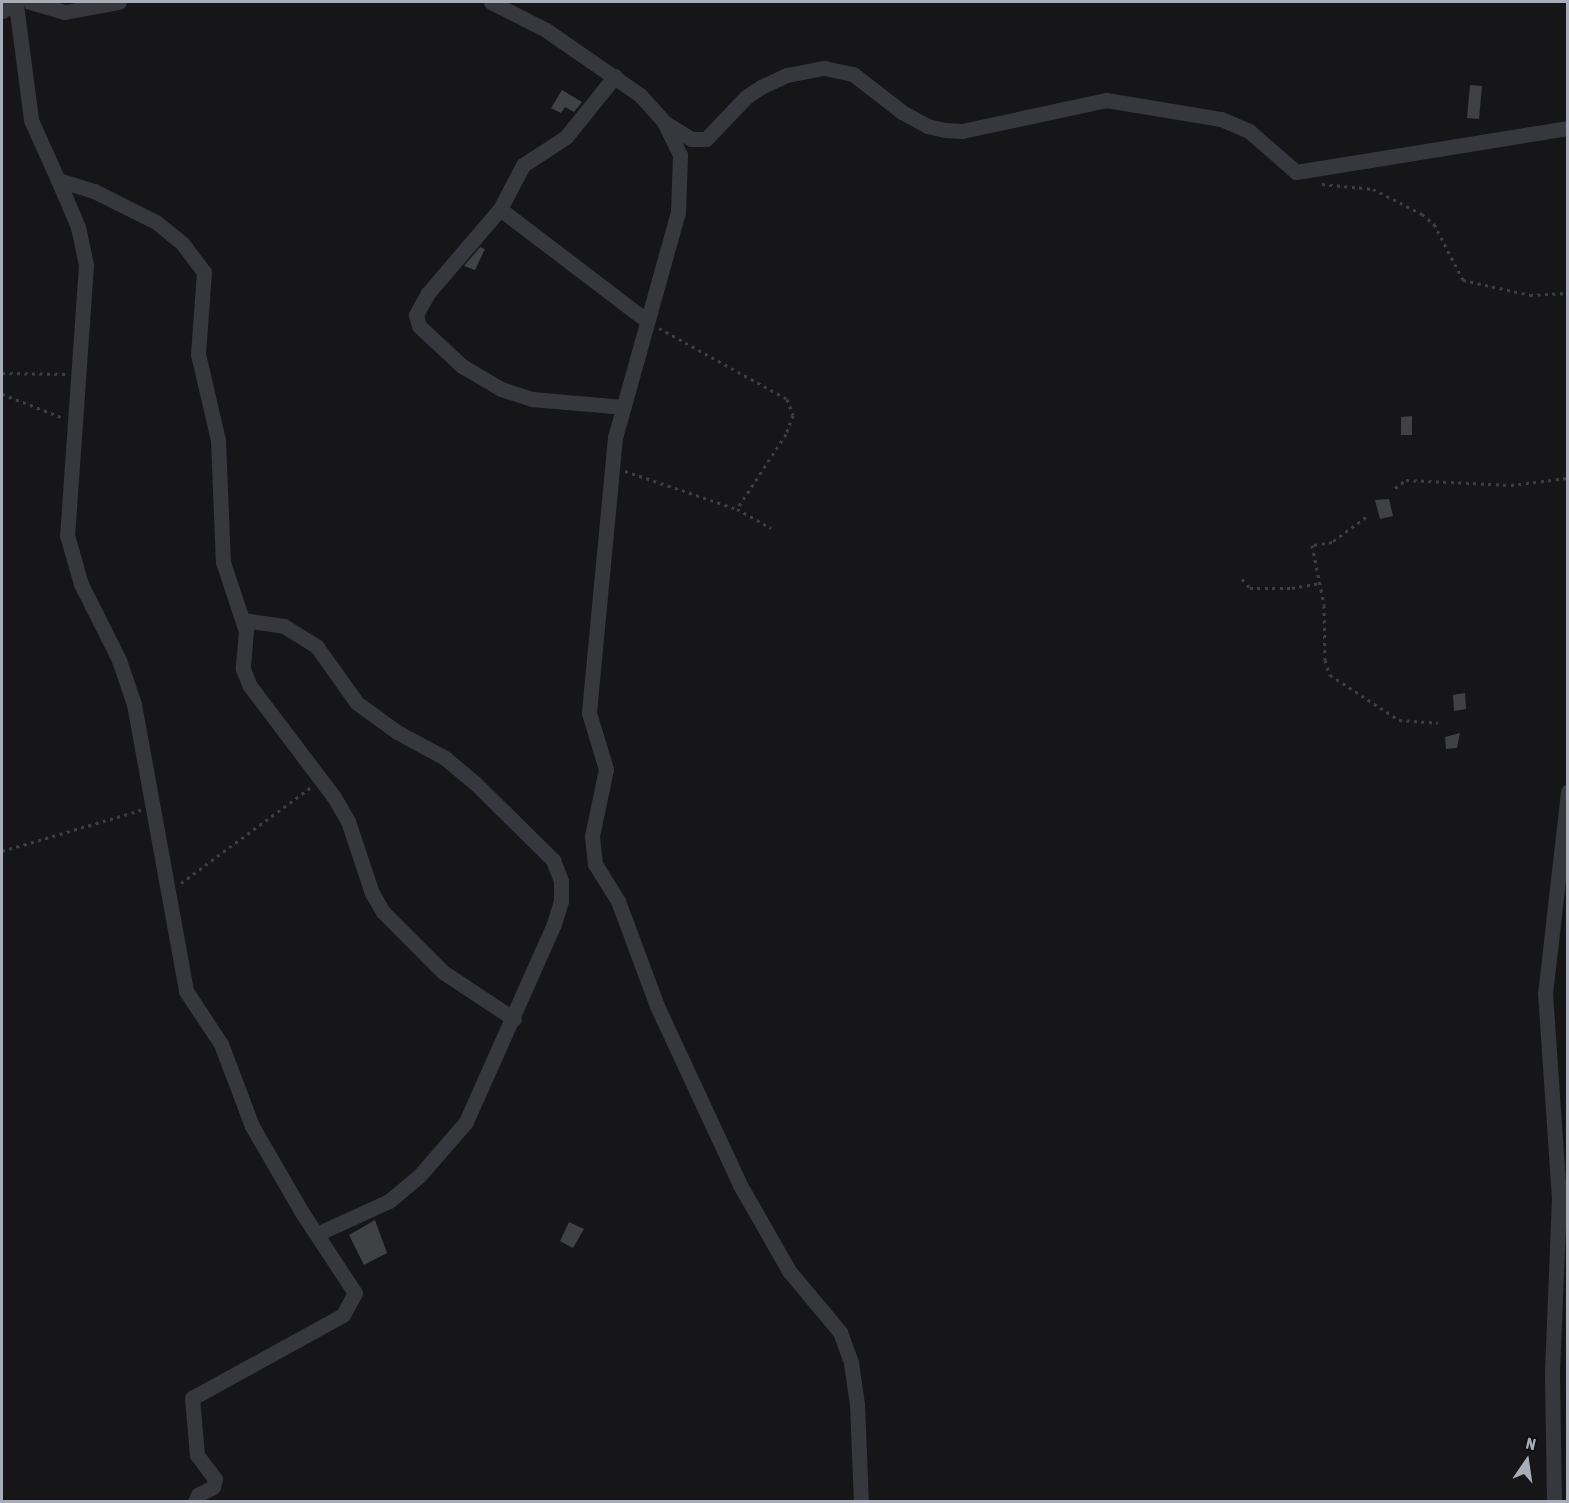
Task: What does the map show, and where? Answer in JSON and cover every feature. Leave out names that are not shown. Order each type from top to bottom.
[{"type":"street","points":[[21,2],[31,120],[78,227],[86,264],[77,421],[67,535],[72,561],[119,660],[134,704],[186,991],[221,1044],[252,1126],[355,1293],[353,1303],[343,1315],[192,1398],[197,1455],[215,1479],[213,1487],[198,1495],[195,1502]]},
{"type":"street","points":[[2,11],[21,2],[65,12],[119,2]]},
{"type":"street","points":[[491,2],[546,30],[615,76],[664,122],[691,139],[706,139],[746,97],[761,87],[787,75],[824,68],[853,74],[902,112],[927,126],[945,130],[970,130],[1106,100],[1221,119],[1249,130],[1296,172],[1568,129]]},
{"type":"street","points":[[615,76],[566,137],[523,165],[500,209],[419,306],[416,315],[419,326],[462,366],[501,389],[532,399],[624,407]]},
{"type":"street","points":[[664,122],[680,155],[681,183],[670,244],[615,437],[589,713],[606,769],[592,836],[595,864],[618,902],[657,1006],[740,1185],[789,1271],[840,1332],[851,1363],[857,1404],[861,1502]]},
{"type":"street","points":[[58,180],[94,191],[156,222],[182,243],[204,272],[198,354],[218,440],[223,562],[246,631],[243,669],[250,686],[322,779],[348,821],[372,893],[383,912],[443,972],[514,1019]]},
{"type":"street","points":[[500,209],[647,321]]},
{"type":"street","points":[[243,620],[284,626],[317,646],[357,703],[397,732],[445,758],[553,860],[561,881],[561,901],[514,1019],[466,1122],[440,1155],[389,1201],[317,1234]]},
{"type":"street","points":[[1554,1502],[1551,1408],[1559,1198],[1545,994],[1568,791]]},
{"type":"path","points":[[1296,172],[1312,182],[1372,189],[1422,214],[1434,224],[1463,280],[1530,295],[1568,293]]},
{"type":"path","points":[[647,321],[787,399],[793,415],[786,434],[737,509]]},
{"type":"path","points":[[2,372],[80,375]]},
{"type":"path","points":[[2,394],[40,411],[77,421]]},
{"type":"path","points":[[612,466],[737,509],[771,528]]},
{"type":"path","points":[[1395,488],[1406,480],[1511,485],[1568,478]]},
{"type":"path","points":[[1366,517],[1332,542],[1312,545],[1330,675],[1399,720],[1437,723]]},
{"type":"path","points":[[1242,579],[1250,588],[1292,588],[1319,583]]},
{"type":"path","points":[[167,892],[322,779]]},
{"type":"path","points":[[2,851],[154,806]]},
{"type":"building","points":[[1470,85],[1482,86],[1479,119],[1467,118]]},
{"type":"building","points":[[562,90],[582,102],[574,112],[565,107],[561,113],[551,108]]},
{"type":"building","points":[[480,247],[485,249],[475,270],[464,266]]},
{"type":"building","points":[[1412,416],[1412,435],[1401,435],[1401,417]]},
{"type":"building","points":[[1389,499],[1393,516],[1380,519],[1375,500]]},
{"type":"building","points":[[1465,693],[1466,709],[1454,711],[1453,695]]},
{"type":"building","points":[[1460,733],[1457,748],[1446,749],[1445,737]]},
{"type":"building","points":[[375,1220],[387,1253],[364,1265],[349,1235]]},
{"type":"building","points":[[569,1222],[584,1229],[573,1248],[560,1241]]}]
